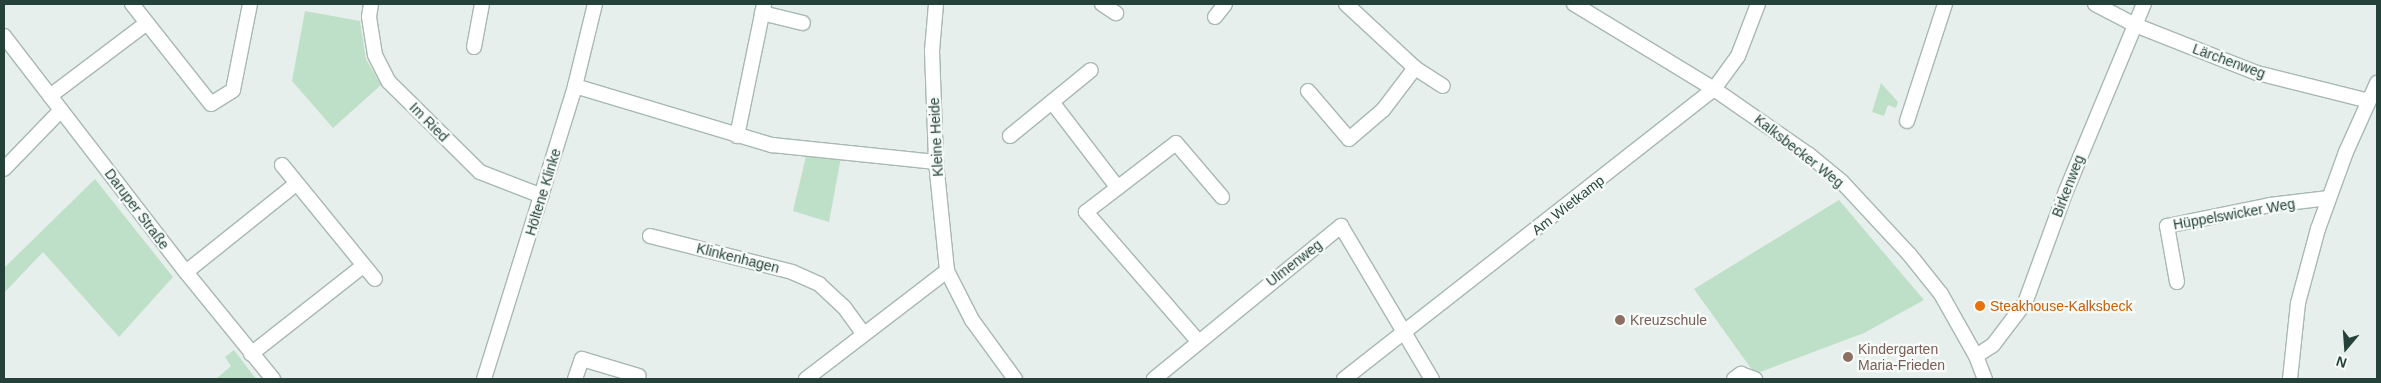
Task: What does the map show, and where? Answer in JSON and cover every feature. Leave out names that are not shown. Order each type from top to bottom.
[{"type":"street","points":[[132,4],[212,104],[233,90],[250,4]]},
{"type":"street","name":"Im Ried","points":[[371,4],[369,17],[373,45],[389,82],[480,172],[542,196]]},
{"type":"street","points":[[474,47],[482,4]]},
{"type":"street","name":"Höltene Klinke","points":[[484,379],[575,86],[595,4]]},
{"type":"street","name":"Kleine Heide","points":[[936,4],[932,51],[936,162],[947,271]]},
{"type":"street","points":[[1102,4],[1116,13]]},
{"type":"street","points":[[1215,17],[1225,4]]},
{"type":"street","points":[[1346,4],[1415,68],[1443,86]]},
{"type":"street","name":"Kalksbecker Weg","points":[[1574,4],[1714,89],[1808,154],[1872,213],[1941,294],[1976,356],[1985,379]]},
{"type":"street","name":"Am Wietkamp","points":[[1344,379],[1714,89],[1738,56],[1758,4]]},
{"type":"street","points":[[1907,121],[1945,4]]},
{"type":"street","name":"Lärchenweg","points":[[2095,4],[2135,25],[2257,73],[2369,101]]},
{"type":"street","name":"Birkenweg","points":[[1976,356],[1993,345],[2025,302],[2066,191],[2144,4]]},
{"type":"street","points":[[737,136],[763,8],[803,22]]},
{"type":"street","points":[[50,96],[147,23]]},
{"type":"street","name":"Daruper Straße","points":[[4,36],[186,272],[272,379]]},
{"type":"street","points":[[1308,91],[1349,139],[1383,110],[1415,68]]},
{"type":"street","points":[[1010,136],[1091,70]]},
{"type":"street","points":[[2290,379],[2298,303],[2329,198],[2377,83]]},
{"type":"street","points":[[575,86],[737,136],[807,149],[936,162]]},
{"type":"street","points":[[1052,102],[1118,188]]},
{"type":"street","points":[[4,169],[61,110]]},
{"type":"street","points":[[1198,341],[1086,212],[1176,142],[1222,197]]},
{"type":"street","points":[[282,165],[375,279]]},
{"type":"street","points":[[186,272],[296,184]]},
{"type":"street","name":"Hüppelswicker Weg","points":[[2177,282],[2167,226],[2270,205],[2329,198]]},
{"type":"street","name":"Ulmenweg","points":[[1154,379],[1198,341],[1341,226],[1402,332]]},
{"type":"street","name":"Klinkenhagen","points":[[650,236],[716,254],[731,254],[801,276],[819,284],[844,306],[863,333]]},
{"type":"street","points":[[251,354],[363,266]]},
{"type":"street","points":[[806,379],[863,333],[947,271],[972,320],[1015,379]]},
{"type":"street","points":[[1402,332],[1432,379]]},
{"type":"street","points":[[575,379],[582,359],[639,376]]},
{"type":"street","points":[[1734,379],[1741,374],[1755,379]]},
{"type":"green space","points":[[305,11],[360,21],[366,59],[381,85],[333,128],[292,81]]},
{"type":"green space","points":[[1881,83],[1898,102],[1896,108],[1888,105],[1884,116],[1872,112]]},
{"type":"green space","points":[[807,152],[841,157],[829,222],[793,211]]},
{"type":"green space","points":[[95,179],[173,277],[119,337],[43,252],[4,293],[4,268]]},
{"type":"green space","points":[[1839,200],[1924,300],[1864,333],[1755,374],[1694,289]]},
{"type":"green space","points":[[234,350],[256,379],[216,379],[231,366],[225,357]]},
{"type":"place","name":"Steakhouse-Kalksbeck","points":[[1980,306]]},
{"type":"place","name":"Kreuzschule","points":[[1620,320]]},
{"type":"place","name":"Kindergarten Maria-Frieden","points":[[1848,357]]}]
